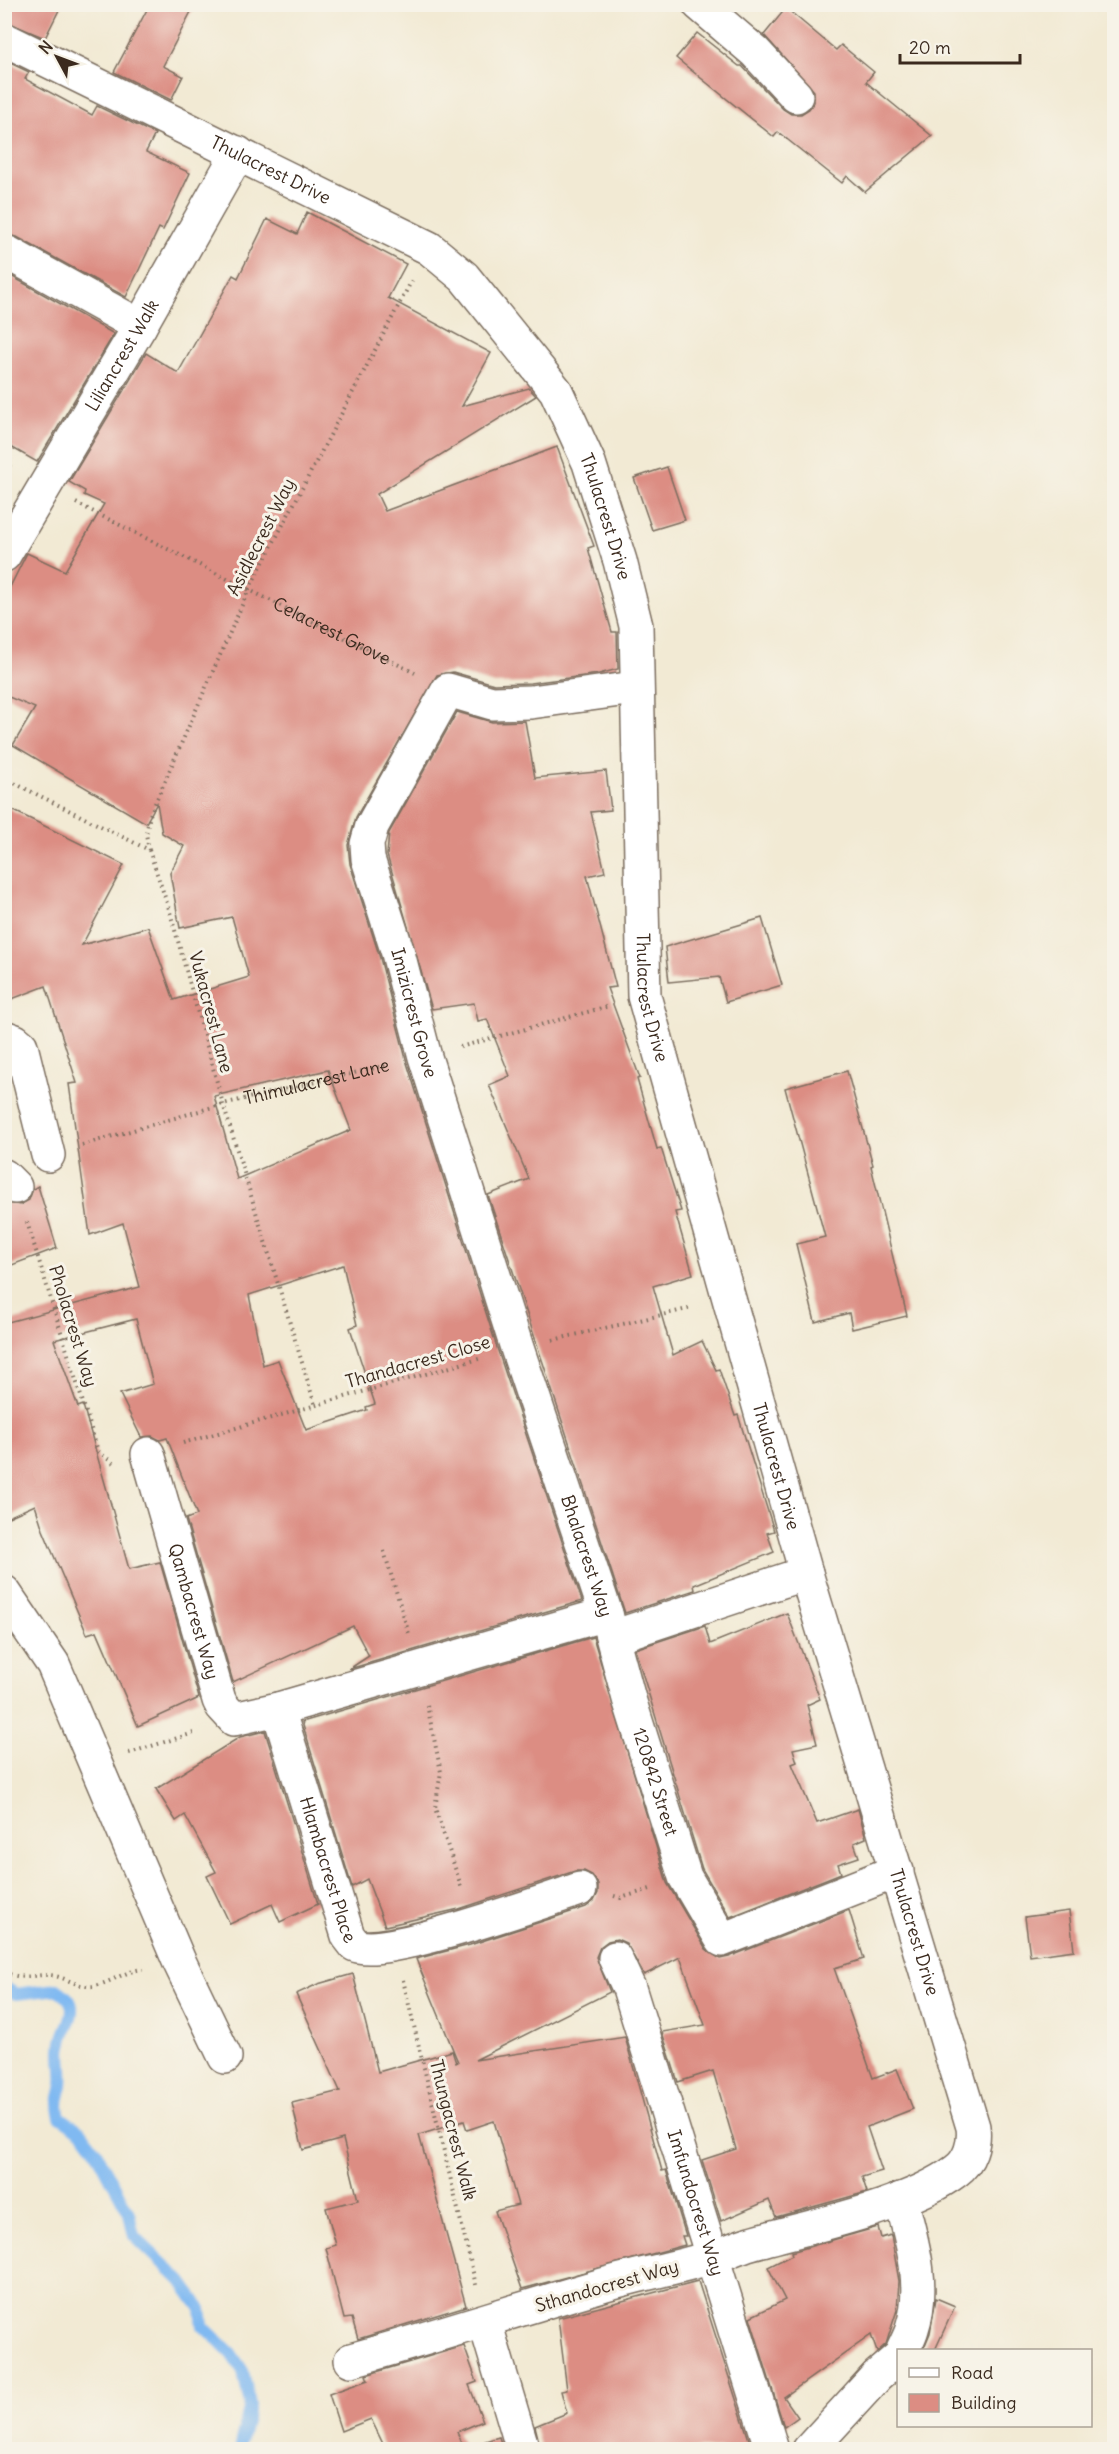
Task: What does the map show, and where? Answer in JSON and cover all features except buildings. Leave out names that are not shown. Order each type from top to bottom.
[{"type":"street","points":[[699,4],[755,52],[796,96]]},
{"type":"street","name":"Thulacrest Drive","points":[[4,39],[429,248],[464,277],[556,391],[589,463],[620,561],[636,626],[644,996],[731,1299],[806,1574],[971,2116],[974,2138],[971,2153],[956,2172],[901,2199]]},
{"type":"street","name":"Liliancrest Walk","points":[[4,555],[140,326],[238,153]]},
{"type":"street","points":[[8,253],[140,326]]},
{"type":"street","points":[[448,690],[492,703],[531,702],[636,688]]},
{"type":"street","name":"Imizicrest Grove","points":[[448,690],[372,826],[367,844],[368,859],[398,953],[425,1057],[517,1348]]},
{"type":"street","points":[[4,1037],[21,1046],[48,1155]]},
{"type":"street","name":"Bhalacrest Way","points":[[278,1709],[418,1666],[610,1626],[517,1348]]},
{"type":"street","name":"Qambacrest Way","points":[[148,1454],[219,1700],[222,1707],[234,1719]]},
{"type":"street","points":[[610,1626],[806,1574]]},
{"type":"street","points":[[4,1592],[53,1664],[179,1961],[225,2057]]},
{"type":"street","name":"120842 Street","points":[[610,1626],[629,1698],[685,1877],[722,1940],[897,1871]]},
{"type":"street","points":[[234,1719],[278,1709]]},
{"type":"street","name":"Hlambacrest Place","points":[[278,1709],[348,1936],[361,1948],[394,1944],[474,1924],[580,1889]]},
{"type":"street","name":"Imfundocrest Way","points":[[615,1958],[633,1999],[772,2450]]},
{"type":"street","points":[[901,2199],[915,2254],[918,2287],[912,2329],[903,2349]]},
{"type":"street","name":"Sthandocrest Way","points":[[351,2360],[485,2322],[600,2285],[711,2258],[740,2246],[901,2199]]},
{"type":"street","points":[[485,2322],[523,2450]]},
{"type":"street","points":[[809,2450],[897,2359]]},
{"type":"path","name":"Asidlecrest Way","points":[[149,850],[146,834],[150,815],[249,589],[429,248]]},
{"type":"path","name":"Celacrest Grove","points":[[46,486],[147,540],[448,690]]},
{"type":"path","points":[[4,778],[149,850]]},
{"type":"path","name":"Vukacrest Lane","points":[[149,850],[170,912],[223,1104],[315,1405]]},
{"type":"path","name":"Thimulacrest Lane","points":[[48,1155],[223,1104],[425,1057],[644,996]]},
{"type":"path","name":"Pholacrest Way","points":[[10,1181],[98,1451],[108,1461],[116,1464]]},
{"type":"path","name":"Thandacrest Close","points":[[116,1464],[517,1348],[731,1299]]},
{"type":"path","points":[[384,1551],[418,1666],[441,1772],[435,1808],[474,1924]]},
{"type":"path","points":[[94,1757],[116,1757],[234,1719]]},
{"type":"path","points":[[580,1889],[621,1898],[685,1877]]},
{"type":"path","name":"Thungacrest Walk","points":[[394,1944],[485,2322]]},
{"type":"path","points":[[4,1972],[30,1979],[51,1975],[86,1986],[96,1985],[129,1971],[179,1961]]},
{"type":"waterway","points":[[4,1987],[16,1994],[57,1989],[70,2001],[71,2015],[61,2050],[62,2085],[58,2104],[60,2117],[82,2132],[96,2151],[129,2213],[134,2236],[181,2281],[201,2309],[203,2326],[231,2353],[243,2371],[250,2405],[239,2450]]}]
